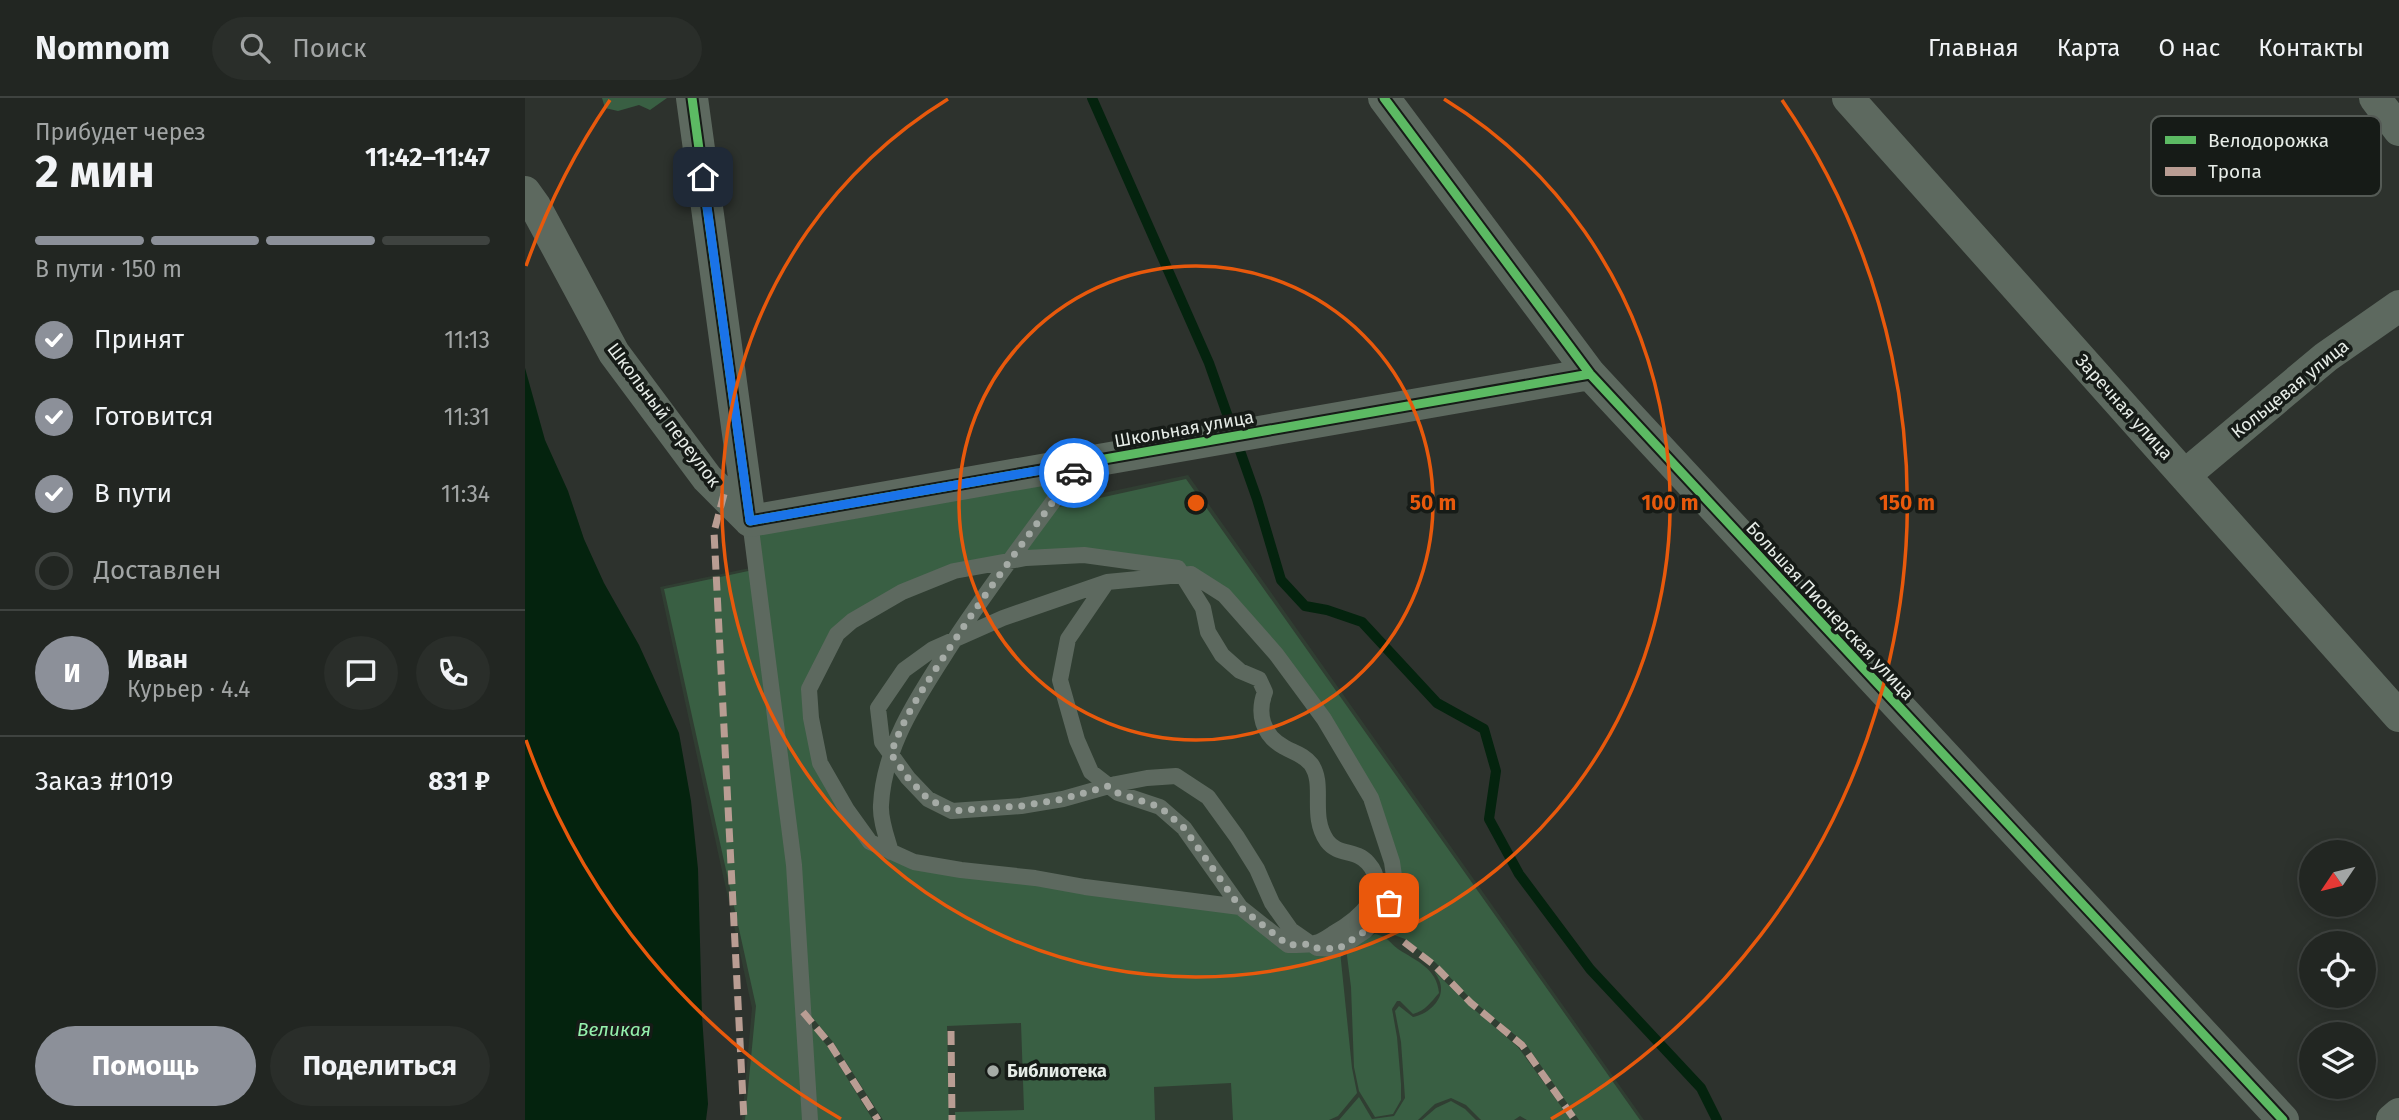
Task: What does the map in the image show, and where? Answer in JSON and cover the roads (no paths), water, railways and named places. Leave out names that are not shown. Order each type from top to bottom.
[{"type":"street","points":[[692,98],[750,521]]},
{"type":"street","name":"Большая Пионерская улица","points":[[1384,98],[1590,374],[2283,1120]]},
{"type":"street","name":"Заречная улица","points":[[1848,98],[2399,716]]},
{"type":"street","points":[[2375,98],[2399,130]]},
{"type":"street","name":"Школьный переулок","points":[[525,192],[614,353],[707,478],[750,521]]},
{"type":"street","name":"Кольцевая улица","points":[[2185,475],[2326,357],[2399,306]]},
{"type":"street","name":"Школьная улица","points":[[750,521],[1590,374]]},
{"type":"street","points":[[2392,1120],[2399,1114]]},
{"type":"lane","points":[[891,852],[880,808],[886,768],[898,734],[955,640],[1009,561],[1082,463]]},
{"type":"lane","points":[[750,521],[794,865],[810,1120]]},
{"type":"lane","points":[[1107,582],[1068,639],[1060,680],[1077,740],[1091,772],[1118,793],[1160,807],[1184,828],[1240,907],[1288,945],[1311,944],[1341,929],[1361,914],[1374,898],[1377,878],[1368,863],[1355,853],[1339,852],[1327,841],[1318,819],[1316,800],[1319,779],[1310,764],[1296,751],[1284,747],[1272,738],[1260,718],[1260,704],[1265,692],[1259,679],[1240,671],[1222,656],[1208,632],[1203,608],[1178,568],[1084,555],[1009,561],[954,571],[902,592],[852,621],[837,635],[809,689],[811,718],[820,763],[847,810],[870,842],[914,862],[1240,907]]},
{"type":"lane","points":[[1191,574],[1224,595],[1276,654],[1324,719],[1371,798],[1392,862],[1395,883],[1389,903],[1365,931],[1338,949],[1317,948],[1291,930],[1272,903],[1257,869],[1208,797],[1176,776],[1147,778],[1063,799],[1021,806],[952,811],[928,799],[908,778],[882,742],[878,708],[904,670],[933,649],[1003,618],[1107,582],[1183,575],[1191,574]]},
{"type":"water","name":"Великая","points":[[525,368],[545,440],[568,491],[584,539],[604,583],[639,645],[679,733],[691,801],[698,869],[702,1016],[708,1104],[706,1120],[525,1120]]},
{"type":"waterway","points":[[1092,98],[1209,363],[1257,499],[1281,580],[1305,606],[1362,622],[1437,703],[1484,729],[1496,771],[1489,819],[1519,874],[1590,969],[1701,1088],[1717,1120]]},
{"type":"place","name":"Библиотека","points":[[993,1071]]}]
